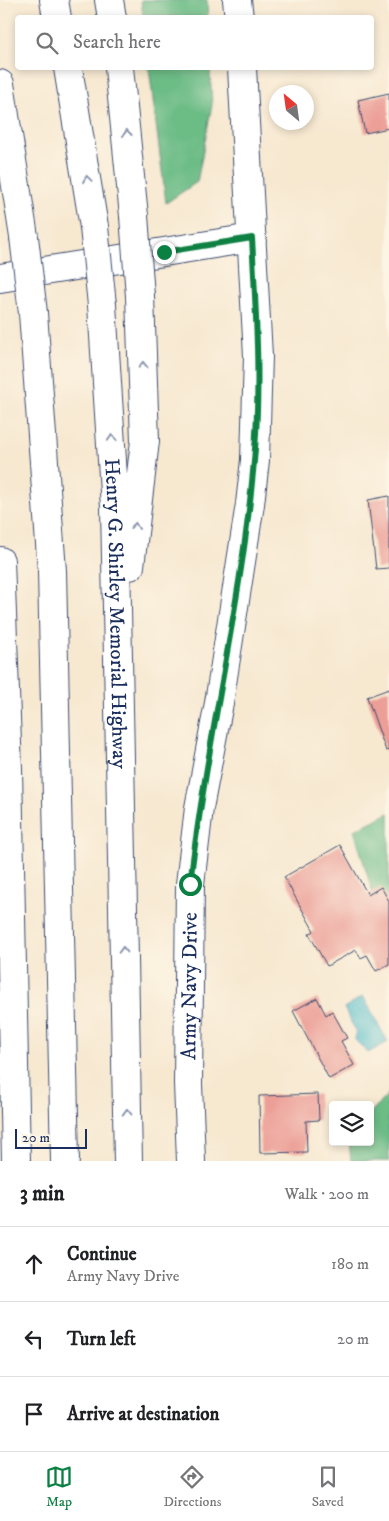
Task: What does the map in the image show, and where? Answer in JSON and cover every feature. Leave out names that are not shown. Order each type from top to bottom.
[{"type":"main road","points":[[54,0],[56,15]]},
{"type":"main road","points":[[109,0],[112,15]]},
{"type":"main road","points":[[238,0],[238,15]]},
{"type":"main road","name":"Henry G. Shirley Memorial Highway","points":[[68,70],[94,227],[102,305],[114,478],[128,1161]]},
{"type":"main road","points":[[119,70],[140,296],[145,441],[119,662]]},
{"type":"main road","name":"Army Navy Drive","points":[[191,1161],[188,1084],[190,884],[199,808],[218,703],[250,504],[255,460],[258,356],[242,70]]},
{"type":"main road","points":[[0,84],[24,237],[33,313],[52,571],[65,1161]]},
{"type":"main road","points":[[0,278],[252,238]]},
{"type":"main road","points":[[0,561],[7,760],[16,1161]]},
{"type":"main road","points":[[0,1051],[14,1123]]},
{"type":"green space","points":[[141,0],[207,0],[208,15],[143,15]]},
{"type":"green space","points":[[149,70],[210,70],[212,105],[197,182],[166,203]]},
{"type":"green space","points":[[389,813],[389,948],[354,830]]},
{"type":"green space","points":[[389,1093],[389,1161],[351,1161],[349,1146],[374,1146],[374,1109]]},
{"type":"water","points":[[363,996],[388,1042],[368,1053],[355,1040],[356,1032],[344,1008]]},
{"type":"building","points":[[389,93],[389,128],[365,133],[358,100]]},
{"type":"building","points":[[389,496],[389,568],[376,569],[368,500]]},
{"type":"building","points":[[389,689],[389,750],[386,751],[367,697]]},
{"type":"building","points":[[340,845],[368,895],[381,887],[389,901],[389,964],[376,971],[367,955],[361,958],[356,950],[327,966],[309,934],[314,931],[284,877]]},
{"type":"building","points":[[317,998],[326,1015],[332,1011],[347,1038],[341,1041],[354,1065],[329,1079],[293,1011]]},
{"type":"building","points":[[318,1094],[319,1120],[306,1121],[307,1152],[260,1153],[259,1096]]},
{"type":"route","points":[[164,252],[252,238],[258,356],[255,460],[250,504],[199,808],[190,884]]}]
